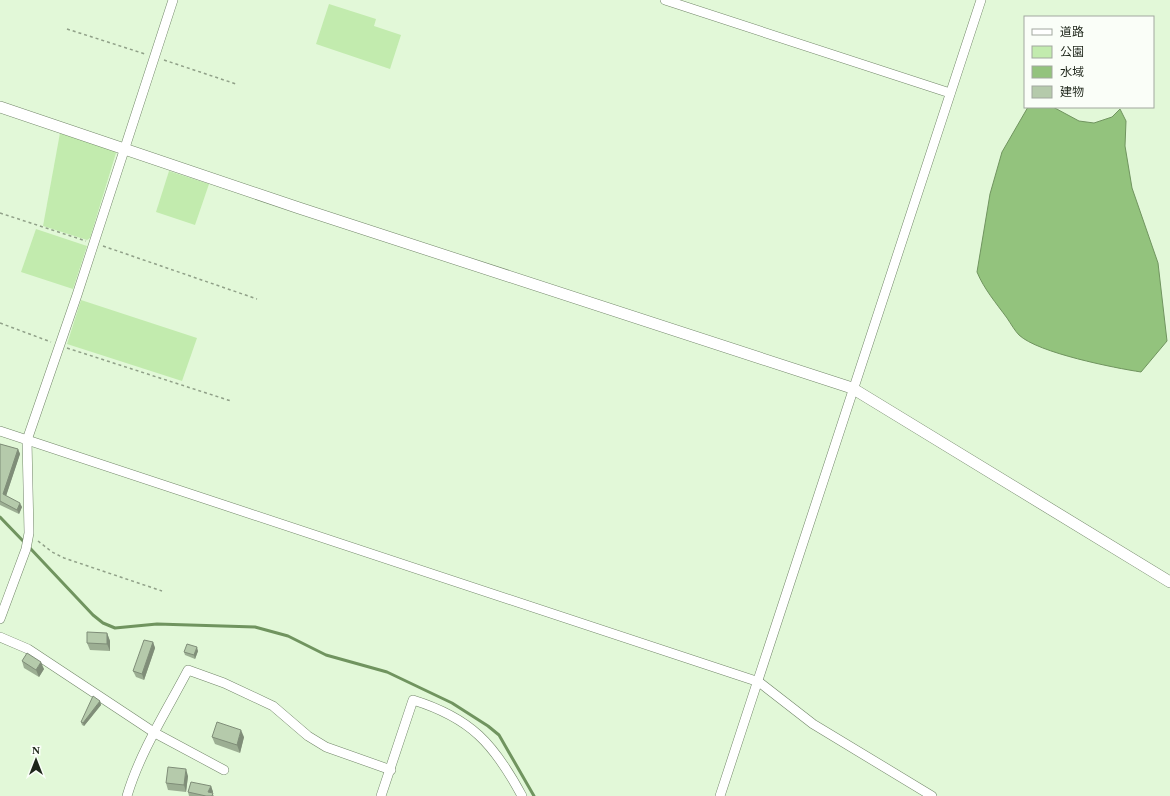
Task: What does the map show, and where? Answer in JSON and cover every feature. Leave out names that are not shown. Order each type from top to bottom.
[{"type":"street","points":[[0,619],[26,549],[28,536],[27,440],[60,345],[173,0]]},
{"type":"street","points":[[665,0],[950,93]]},
{"type":"street","points":[[720,796],[759,682],[852,388],[981,0]]},
{"type":"street","points":[[0,107],[299,208],[852,388],[1170,582]]},
{"type":"street","points":[[0,432],[759,682],[813,724],[932,796]]},
{"type":"street","points":[[0,637],[28,649],[155,733],[224,770]]},
{"type":"street","points":[[127,796],[130,784],[188,670],[273,706],[308,736],[326,747],[391,770]]},
{"type":"street","points":[[381,796],[391,770],[413,700],[432,706],[464,722],[479,734],[494,750],[522,796]]},
{"type":"path","points":[[0,213],[257,299]]},
{"type":"path","points":[[0,323],[60,345],[231,401]]},
{"type":"path","points":[[28,536],[48,550],[64,558],[162,591]]},
{"type":"green space","points":[[329,4],[376,19],[374,26],[401,35],[390,69],[316,44]]},
{"type":"green space","points":[[60,133],[115,151],[116,153],[90,238],[87,240],[43,226]]},
{"type":"green space","points":[[169,171],[209,184],[195,225],[156,212]]},
{"type":"green space","points":[[36,229],[87,246],[73,289],[21,272]]},
{"type":"green space","points":[[81,300],[197,338],[182,381],[67,344]]},
{"type":"water","points":[[1027,108],[1055,108],[1079,121],[1094,123],[1112,117],[1120,109],[1126,121],[1125,146],[1132,188],[1158,263],[1167,341],[1141,372],[1077,359],[1042,348],[1029,342],[1016,332],[987,290],[977,272],[990,194],[1002,152]]},
{"type":"building","points":[[0,444],[18,449],[3,494],[20,503],[17,510],[0,501]]},
{"type":"building","points":[[87,632],[107,633],[107,644],[87,643]]},
{"type":"building","points":[[144,640],[153,642],[142,674],[133,671]]},
{"type":"building","points":[[187,644],[197,647],[194,655],[184,652]]},
{"type":"building","points":[[27,653],[41,662],[36,670],[22,661]]},
{"type":"building","points":[[93,696],[100,701],[83,723],[81,722]]},
{"type":"building","points":[[217,722],[241,730],[237,745],[212,737]]},
{"type":"building","points":[[168,767],[186,769],[184,785],[166,783]]},
{"type":"building","points":[[191,782],[211,786],[208,792],[213,793],[212,796],[188,792]]},
{"type":"waterway","points":[[0,517],[25,543]]},
{"type":"waterway","points":[[29,547],[93,615],[103,623],[115,628],[157,624],[255,627],[288,636],[326,655],[387,672],[452,703],[488,726],[499,735],[534,796]]}]
